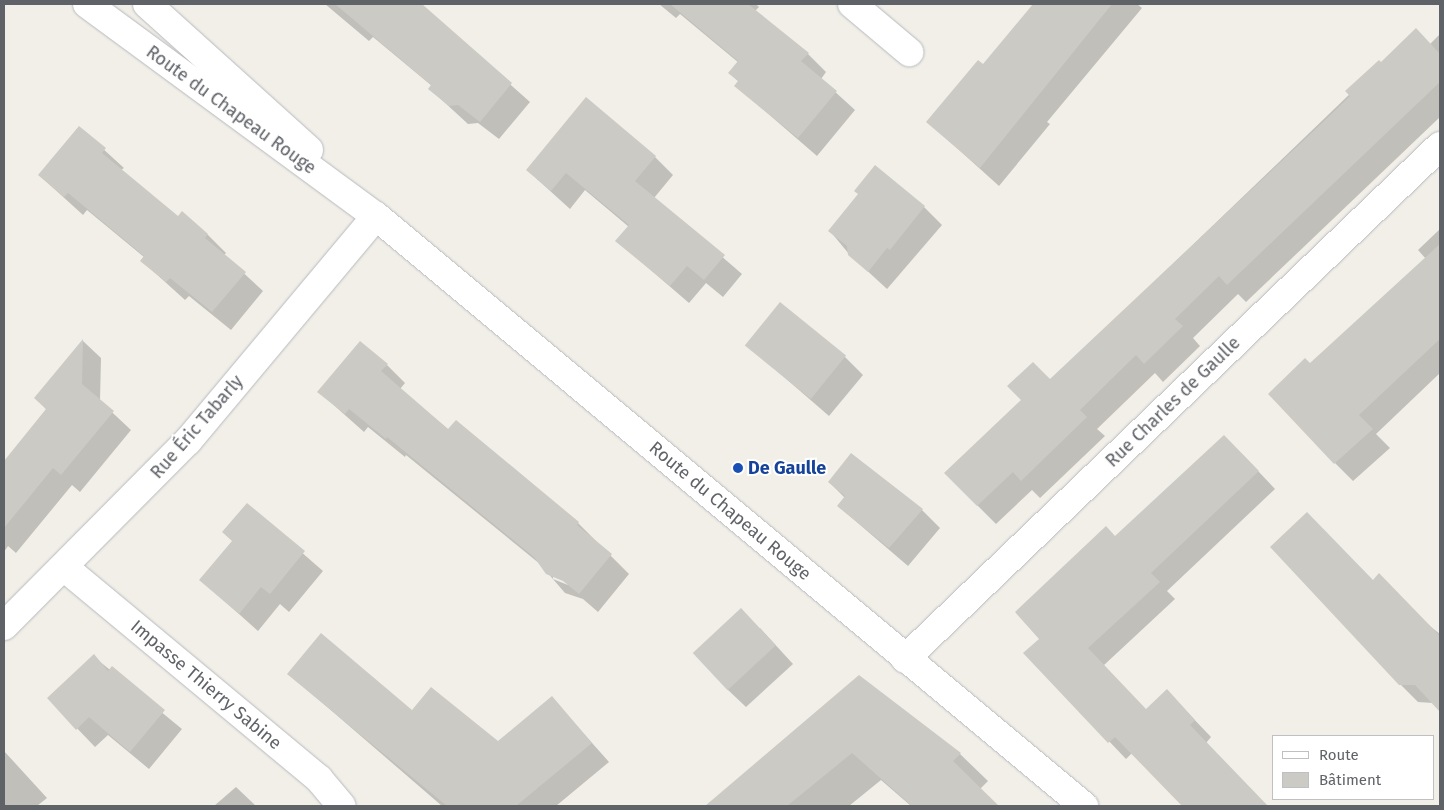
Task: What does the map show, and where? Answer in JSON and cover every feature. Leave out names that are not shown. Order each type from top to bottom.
[{"type":"street","name":"Route du Chapeau Rouge","points":[[87,4],[376,216],[905,659],[1084,806]]},
{"type":"street","name":"Route du Chapeau Rouge","points":[[147,4],[274,116],[376,216]]},
{"type":"street","points":[[852,4],[910,52]]},
{"type":"street","name":"Rue Charles de Gaulle","points":[[905,659],[1440,146]]},
{"type":"street","name":"Rue Éric Tabarly","points":[[4,626],[65,568],[199,428],[376,216]]},
{"type":"street","name":"Impasse Thierry Sabine","points":[[65,568],[319,779],[342,806]]},
{"type":"building","points":[[335,4],[422,4],[512,83],[480,122],[458,105],[449,106],[428,89],[431,85]]},
{"type":"building","points":[[670,4],[748,4],[809,53],[801,61],[837,91],[798,138],[734,86],[738,81],[728,73],[738,61]]},
{"type":"building","points":[[1033,4],[1112,4],[980,168],[926,122],[978,60],[983,64]]},
{"type":"building","points":[[1416,28],[1440,54],[1440,82],[1227,285],[1219,276],[1175,319],[1183,326],[1144,364],[1136,355],[1080,410],[1087,417],[1021,481],[1013,472],[977,506],[944,473],[1021,400],[1007,386],[1033,362],[1050,379],[1350,96],[1345,91],[1379,60],[1381,62]]},
{"type":"building","points":[[586,97],[656,156],[635,181],[725,255],[704,280],[687,266],[670,286],[615,241],[629,225],[566,173],[551,191],[526,170]]},
{"type":"building","points":[[79,126],[106,148],[102,153],[178,216],[182,211],[208,234],[205,238],[246,272],[212,312],[170,278],[166,282],[140,261],[144,256],[68,193],[64,197],[38,175]]},
{"type":"building","points":[[875,165],[925,206],[890,250],[887,248],[868,272],[848,255],[847,246],[828,231],[858,194],[854,191]]},
{"type":"building","points":[[1440,244],[1440,339],[1359,415],[1373,429],[1334,464],[1268,394],[1305,358],[1310,363]]},
{"type":"building","points":[[780,302],[846,355],[811,399],[745,346]]},
{"type":"building","points":[[83,339],[82,384],[114,411],[61,475],[53,468],[4,528],[4,461],[46,409],[34,398]]},
{"type":"building","points":[[360,341],[388,364],[381,371],[448,429],[456,420],[579,522],[577,525],[612,554],[579,594],[563,581],[546,574],[534,557],[387,437],[386,439],[349,409],[345,414],[317,392]]},
{"type":"building","points":[[1224,435],[1259,471],[1151,573],[1160,582],[1088,648],[1146,709],[1167,689],[1195,720],[1190,725],[1268,806],[1182,806],[1115,737],[1108,743],[1023,653],[1039,639],[1015,612],[1106,526],[1115,536]]},
{"type":"building","points":[[851,453],[923,509],[889,548],[837,506],[845,496],[828,482]]},
{"type":"building","points":[[247,503],[305,551],[270,594],[261,587],[239,614],[199,580],[232,541],[222,532]]},
{"type":"building","points":[[1307,512],[1373,580],[1379,573],[1440,636],[1440,712],[1415,685],[1399,685],[1270,547]]},
{"type":"building","points":[[741,608],[776,645],[728,690],[693,653]]},
{"type":"building","points":[[321,633],[412,710],[431,687],[498,741],[552,696],[592,743],[516,806],[447,806],[287,674]]},
{"type":"building","points":[[94,654],[108,671],[112,666],[165,710],[130,752],[89,717],[76,730],[47,698]]},
{"type":"building","points":[[859,675],[961,753],[953,761],[999,806],[912,806],[852,753],[787,806],[705,806]]},
{"type":"place","name":"De Gaulle","points":[[738,468]]}]
